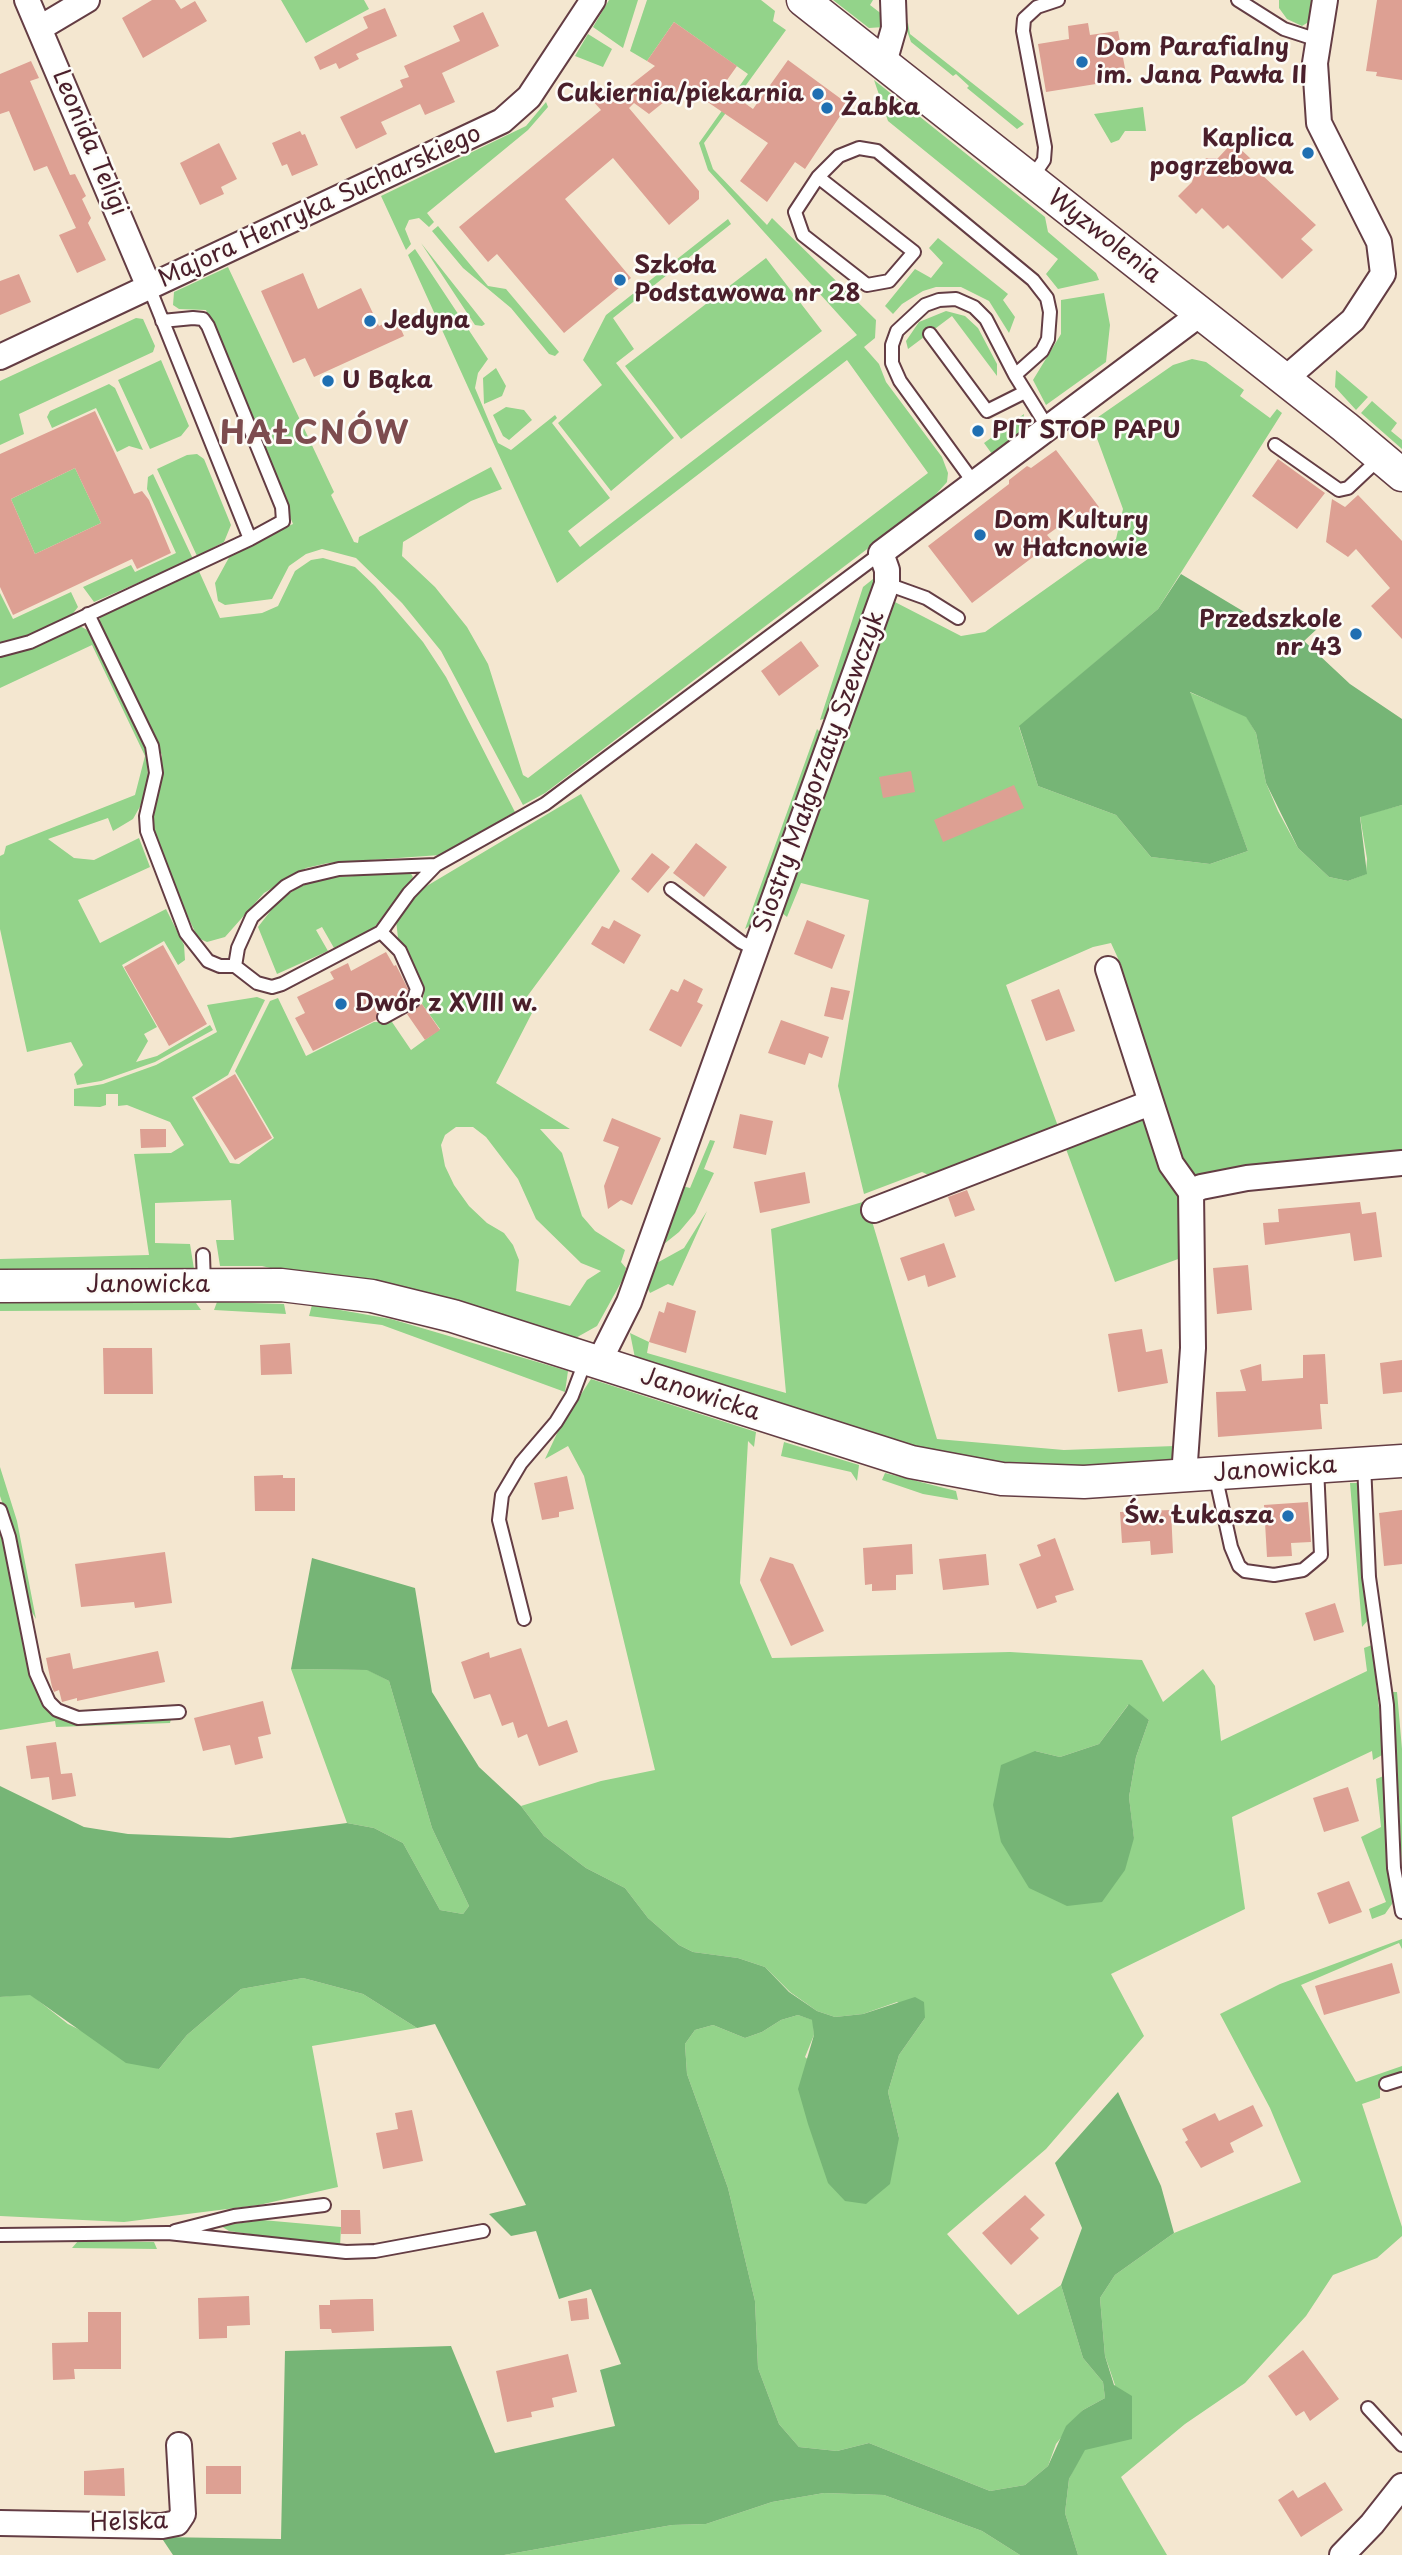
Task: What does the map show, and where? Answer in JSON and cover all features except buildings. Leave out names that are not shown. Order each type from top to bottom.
[{"type":"street","name":"Leonida Teligi","points":[[27,0],[149,287]]},
{"type":"street","points":[[40,28],[87,0]]},
{"type":"street","name":"Majora Henryka Sucharskiego","points":[[0,357],[149,287],[364,195],[511,116],[529,97],[593,0]]},
{"type":"street","name":"Wyzwolenia","points":[[803,0],[1392,466]]},
{"type":"street","points":[[1285,379],[1353,320],[1379,285],[1393,275],[1319,123],[1315,83],[1318,40],[1325,0]]},
{"type":"street","points":[[884,64],[894,28],[890,2]]},
{"type":"street","points":[[881,553],[1200,313]]},
{"type":"street","name":"Siostry Małgorzaty Szewczyk","points":[[593,1360],[629,1302],[757,950],[887,584],[887,570],[881,553]]},
{"type":"street","points":[[1108,969],[1171,1164],[1191,1192],[1199,1475]]},
{"type":"street","points":[[874,1210],[1150,1103]]},
{"type":"street","points":[[1191,1192],[1210,1184],[1247,1178],[1402,1163]]},
{"type":"street","name":"Janowicka","points":[[0,1286],[204,1270],[281,1285],[372,1296],[453,1316],[876,1452],[955,1473],[1041,1482],[1199,1475],[1402,1461]]},
{"type":"street","name":"Helska","points":[[0,2523],[162,2526],[177,2523],[183,2514],[179,2445]]},
{"type":"street","points":[[1342,2555],[1372,2524],[1402,2486]]},
{"type":"lane","points":[[1031,180],[1044,160],[1045,148],[1023,31],[1024,19],[1037,7],[1058,0]]},
{"type":"lane","points":[[1238,0],[1284,29],[1318,40]]},
{"type":"lane","points":[[818,177],[914,252],[889,281],[874,286],[859,281],[799,228],[794,212],[818,177],[839,156],[848,151],[867,148],[877,151],[1033,280],[1047,298],[1050,312],[1048,339],[1042,351],[1015,375]]},
{"type":"lane","points":[[149,287],[250,539]]},
{"type":"lane","points":[[974,483],[900,381],[892,363],[892,345],[897,331],[925,305],[939,300],[956,299],[974,307],[986,319],[1015,375],[1048,428]]},
{"type":"lane","points":[[0,650],[30,642],[283,521],[282,507],[208,326],[202,319],[193,318],[162,321]]},
{"type":"lane","points":[[930,334],[987,411],[1025,392]]},
{"type":"lane","points":[[1275,444],[1339,491],[1392,466]]},
{"type":"lane","points":[[88,614],[152,746],[156,773],[146,816],[147,831],[186,933],[208,961],[220,966],[235,966],[257,983],[272,986],[282,985],[380,932],[409,893],[436,865],[545,804],[881,553]]},
{"type":"lane","points":[[887,584],[926,598],[958,618]]},
{"type":"lane","points":[[235,966],[238,948],[252,917],[271,897],[301,878],[339,869],[436,865]]},
{"type":"lane","points":[[671,889],[757,950]]},
{"type":"lane","points":[[380,932],[400,951],[417,989],[413,1001],[384,1017]]},
{"type":"lane","points":[[524,1619],[499,1520],[502,1495],[521,1463],[567,1404],[593,1360]]},
{"type":"lane","points":[[1364,1463],[1369,1577],[1387,1705],[1394,1868],[1402,1912]]},
{"type":"lane","points":[[1199,1475],[1239,1566],[1245,1571],[1274,1575],[1303,1570],[1321,1555],[1317,1467]]},
{"type":"lane","points":[[0,1510],[9,1537],[36,1673],[50,1702],[66,1715],[78,1718],[179,1712]]},
{"type":"lane","points":[[1386,2084],[1402,2079]]},
{"type":"lane","points":[[168,2233],[234,2216],[324,2205]]},
{"type":"lane","points":[[0,2235],[168,2233],[346,2252],[375,2251],[483,2231]]},
{"type":"lane","points":[[1368,2408],[1402,2445]]},
{"type":"green space","points":[[281,0],[364,0],[369,9],[306,43]]},
{"type":"green space","points":[[609,0],[638,0],[623,48],[593,27]]},
{"type":"green space","points":[[647,0],[761,0],[775,11],[773,21],[786,30],[704,143],[713,169],[767,225],[772,218],[876,320],[875,338],[864,347],[879,364],[886,382],[942,457],[948,473],[947,482],[928,503],[545,793],[523,805],[441,651],[402,603],[356,558],[322,549],[306,554],[289,566],[272,599],[225,605],[218,601],[215,583],[232,552],[293,524],[206,310],[179,309],[173,305],[174,292],[228,267],[334,492],[331,495],[354,542],[358,543],[359,537],[491,467],[502,489],[471,501],[403,542],[402,556],[435,587],[467,627],[488,664],[523,775],[528,778],[928,473],[847,360],[557,583],[408,255],[415,249],[488,359],[478,373],[475,388],[498,443],[511,450],[555,415],[557,418],[552,423],[610,498],[568,531],[580,547],[857,335],[708,170],[699,143],[748,74],[674,22],[647,61],[630,51]]},
{"type":"green space","points":[[833,0],[873,0],[870,5],[883,15],[884,27],[869,28]]},
{"type":"green space","points":[[1279,0],[1318,0],[1312,20],[1302,26],[1287,19],[1279,8]]},
{"type":"green space","points":[[908,23],[910,34],[1024,124],[1017,129],[967,88],[969,86],[956,74],[953,76],[911,42],[905,25]]},
{"type":"green space","points":[[588,34],[612,49],[603,67],[575,56]]},
{"type":"green space","points":[[874,80],[1045,217],[1048,232],[1096,273],[1099,280],[1058,289],[1046,274],[1058,259],[888,121]]},
{"type":"green space","points":[[546,102],[548,107],[528,130],[427,213],[434,222],[429,227],[419,218],[409,220],[405,229],[411,244],[406,250],[381,196],[526,126]]},
{"type":"green space","points":[[1143,107],[1146,131],[1125,131],[1119,140],[1111,143],[1094,114]]},
{"type":"green space","points":[[728,219],[731,224],[613,318],[634,349],[616,363],[674,438],[611,491],[558,423],[602,385],[583,360],[606,315]]},
{"type":"green space","points":[[438,226],[488,286],[506,289],[559,352],[555,356],[549,354],[511,308],[463,268],[432,231]]},
{"type":"green space","points":[[938,238],[1008,294],[1003,300],[1015,317],[1009,333],[989,301],[961,287],[936,287],[923,291],[902,304],[893,314],[885,306],[915,269],[931,278],[943,263],[929,248]]},
{"type":"green space","points":[[421,243],[485,324],[475,325]]},
{"type":"green space","points":[[766,258],[822,331],[681,439],[625,366]]},
{"type":"green space","points":[[1104,293],[1110,325],[1106,362],[1046,405],[1033,380],[1061,334],[1061,300]]},
{"type":"green space","points":[[946,311],[965,316],[978,328],[997,364],[997,376],[952,316],[908,349],[906,341],[919,322]]},
{"type":"green space","points":[[136,318],[143,319],[155,346],[153,352],[19,414],[24,434],[0,445],[0,381]]},
{"type":"green space","points":[[1192,359],[1206,362],[1244,390],[1240,396],[1270,418],[1277,409],[1282,413],[1158,609],[1019,727],[1038,786],[1116,815],[1151,857],[1210,864],[1248,851],[1189,692],[1246,716],[1256,733],[1266,783],[1278,811],[1298,848],[1329,877],[1348,881],[1366,874],[1367,859],[1360,816],[1402,805],[1402,1157],[1332,1161],[1204,1177],[1187,1172],[1179,1164],[1156,1104],[1122,993],[1122,967],[1111,943],[1093,947],[1006,985],[1059,1129],[1138,1099],[1105,988],[1110,991],[1141,1095],[1140,1102],[935,1178],[922,1172],[864,1194],[838,1086],[869,900],[801,883],[787,917],[782,913],[891,600],[961,636],[985,632],[1116,539],[1123,509],[1091,422],[1173,365]]},
{"type":"green space","points":[[161,360],[189,426],[181,436],[150,449],[118,380]]},
{"type":"green space","points":[[496,368],[506,386],[502,396],[484,404],[483,378]]},
{"type":"green space","points":[[1336,370],[1368,397],[1356,410],[1335,387]]},
{"type":"green space","points":[[109,384],[115,388],[143,450],[129,446],[117,452],[96,408],[52,428],[47,417],[50,411]]},
{"type":"green space","points":[[1372,401],[1397,423],[1391,431],[1402,440],[1402,449],[1361,413]]},
{"type":"green space","points":[[506,407],[524,410],[532,420],[509,440],[503,436],[493,415]]},
{"type":"green space","points":[[1024,414],[1021,434],[992,454],[984,443]]},
{"type":"green space","points":[[197,454],[204,459],[231,525],[224,542],[197,556],[157,469],[187,455]]},
{"type":"green space","points":[[75,468],[101,523],[35,554],[11,499]]},
{"type":"green space","points":[[153,474],[193,559],[94,602],[83,587],[131,565],[135,572],[176,553],[147,489],[148,477]]},
{"type":"green space","points":[[323,558],[355,567],[423,642],[446,677],[515,812],[440,855],[328,863],[306,868],[264,893],[225,937],[207,942],[198,938],[168,875],[152,830],[162,755],[100,626],[100,617],[198,569],[220,618],[262,613],[278,606],[295,571],[311,560]]},
{"type":"green space","points":[[1181,574],[1261,622],[1318,628],[1304,641],[1350,684],[1402,719],[1402,805],[1360,817],[1367,874],[1348,881],[1329,877],[1298,848],[1266,783],[1256,733],[1246,717],[1190,692],[1248,851],[1210,864],[1151,857],[1116,815],[1038,786],[1019,726],[1158,609]]},
{"type":"green space","points":[[873,579],[877,582],[830,717],[820,720],[863,587]]},
{"type":"green space","points":[[71,592],[78,607],[71,616],[22,639],[0,645],[0,593],[13,619]]},
{"type":"green space","points":[[78,625],[91,632],[146,747],[148,776],[142,803],[133,819],[113,831],[108,818],[48,839],[74,858],[94,860],[139,838],[150,867],[78,900],[100,943],[166,909],[184,945],[185,960],[178,965],[164,941],[122,965],[157,1027],[144,1034],[148,1041],[136,1062],[157,1056],[210,1025],[213,1030],[155,1062],[101,1081],[77,1085],[74,1074],[83,1065],[71,1042],[27,1052],[0,929],[0,856],[4,854],[6,846],[135,795],[145,756],[92,645],[0,688],[0,656],[25,649]]},
{"type":"green space","points":[[817,729],[824,736],[757,921],[745,929]]},
{"type":"green space","points":[[581,794],[620,871],[523,1002],[533,1011],[496,1083],[570,1129],[540,1129],[562,1153],[582,1216],[595,1231],[625,1250],[621,1262],[626,1268],[624,1277],[597,1326],[572,1340],[262,1266],[220,1266],[216,1240],[234,1240],[231,1200],[155,1203],[155,1243],[190,1244],[194,1269],[192,1273],[0,1273],[0,1259],[149,1255],[134,1154],[171,1153],[184,1145],[170,1122],[127,1105],[118,1106],[118,1094],[106,1094],[106,1105],[100,1107],[74,1106],[74,1089],[103,1084],[156,1065],[217,1032],[207,1005],[257,997],[265,1000],[228,1075],[192,1097],[230,1163],[239,1164],[274,1138],[235,1071],[270,1001],[278,998],[306,1056],[374,1022],[392,1022],[411,1050],[440,1029],[422,1004],[424,993],[398,938],[396,920],[420,890]],"holes":[[[456,1127],[473,1127],[486,1137],[518,1179],[536,1219],[581,1263],[601,1271],[587,1280],[570,1306],[516,1291],[519,1260],[513,1245],[504,1233],[487,1223],[469,1206],[454,1185],[445,1166],[441,1145],[445,1135]]]},
{"type":"green space","points":[[410,872],[413,877],[373,929],[334,948],[322,927],[316,930],[328,951],[277,974],[258,927],[279,900],[301,886],[326,878]]},
{"type":"green space","points":[[1142,1118],[1148,1121],[1182,1204],[1181,1258],[1115,1282],[1066,1149],[1017,1167]]},
{"type":"green space","points":[[710,1140],[715,1141],[704,1169],[714,1173],[695,1213],[679,1232],[664,1244],[661,1243],[682,1186],[690,1188]]},
{"type":"green space","points":[[866,1201],[937,1439],[1064,1450],[1175,1446],[1175,1462],[1068,1470],[926,1456],[635,1358],[630,1333],[649,1342],[647,1353],[786,1393],[771,1229]]},
{"type":"green space","points":[[707,1211],[673,1286],[668,1284],[650,1293],[648,1289],[655,1264],[684,1248]]},
{"type":"green space","points":[[217,1302],[284,1304],[286,1314],[214,1310]]},
{"type":"green space","points":[[0,1303],[196,1303],[201,1310],[0,1311]]},
{"type":"green space","points":[[312,1305],[391,1319],[568,1371],[565,1392],[382,1325],[309,1316]]},
{"type":"green space","points":[[591,1379],[756,1432],[754,1447],[748,1441],[740,1583],[772,1658],[1010,1652],[1142,1660],[1163,1702],[1203,1669],[1215,1686],[1221,1741],[1367,1671],[1364,1648],[1372,1645],[1384,1754],[1373,1760],[1372,1751],[1232,1817],[1245,1909],[1111,1974],[1144,2036],[1046,2149],[947,2234],[1018,2315],[1061,2285],[1083,2358],[1103,2382],[1105,2398],[1083,2410],[1056,2444],[1048,2466],[1025,2485],[990,2491],[869,2443],[837,2451],[799,2447],[779,2424],[758,2368],[755,2301],[728,2188],[687,2074],[685,2044],[695,2030],[713,2025],[745,2038],[762,2032],[781,2020],[798,2015],[813,2020],[814,2035],[805,2057],[899,2138],[888,2092],[899,2055],[925,2018],[897,2002],[863,2014],[835,2017],[817,2011],[790,1992],[765,1967],[738,1958],[693,1952],[679,1945],[648,1918],[625,1888],[586,1868],[544,1836],[521,1806],[601,1781],[655,1770],[584,1476],[568,1446],[545,1459],[561,1425]],"holes":[[[1128,1705],[1149,1720],[1136,1757],[1129,1797],[1134,1839],[1035,1751],[1060,1757],[1099,1744]]]},
{"type":"green space","points":[[784,1442],[859,1465],[857,1481],[851,1472],[781,1456]]},
{"type":"green space","points":[[0,1467],[17,1521],[36,1619],[28,1605],[13,1535],[0,1496]]},
{"type":"green space","points":[[885,1473],[956,1491],[958,1500],[923,1494],[882,1480]]},
{"type":"green space","points":[[1350,1483],[1360,1483],[1361,1563],[1369,1619],[1362,1627]]},
{"type":"green space","points":[[0,1528],[33,1684],[44,1703],[91,1722],[171,1719],[170,1723],[56,1727],[55,1721],[0,1730]]},
{"type":"green space","points":[[312,1558],[415,1588],[432,1692],[479,1767],[521,1806],[544,1836],[586,1868],[625,1888],[648,1918],[679,1945],[693,1952],[738,1958],[765,1967],[789,1992],[817,2011],[835,2017],[863,2014],[915,1997],[924,2002],[925,2018],[899,2055],[888,2092],[899,2138],[890,2184],[866,2204],[845,2201],[828,2183],[808,2124],[798,2089],[814,2035],[812,2020],[798,2015],[781,2020],[762,2032],[745,2038],[713,2025],[695,2030],[685,2044],[687,2074],[728,2188],[755,2301],[758,2368],[779,2424],[799,2447],[837,2451],[869,2443],[990,2491],[1025,2485],[1048,2466],[1066,2426],[1083,2410],[1105,2398],[1103,2382],[1083,2358],[1061,2285],[1082,2228],[1055,2163],[1118,2092],[1161,2186],[1174,2233],[1115,2275],[1100,2298],[1105,2356],[1114,2385],[1132,2396],[1132,2439],[1085,2450],[1069,2479],[1065,2513],[1078,2555],[1020,2555],[982,2531],[884,2495],[824,2493],[772,2502],[706,2524],[672,2525],[504,2555],[173,2555],[161,2537],[281,2539],[285,2351],[451,2346],[495,2453],[615,2426],[600,2370],[621,2364],[591,2289],[559,2299],[536,2231],[511,2236],[489,2214],[526,2205],[435,2024],[417,2028],[363,1994],[303,1978],[241,1989],[187,2035],[159,2069],[126,2063],[30,1995],[0,1997],[0,1786],[84,1827],[128,1834],[230,1838],[347,1823],[374,1828],[403,1843],[440,1910],[463,1914],[469,1906],[432,1828],[389,1681],[367,1670],[291,1669]]},
{"type":"green space","points":[[291,1669],[368,1670],[389,1681],[432,1828],[469,1906],[463,1914],[440,1910],[403,1843],[374,1828],[347,1823]]},
{"type":"green space","points":[[1393,1692],[1397,1692],[1402,1749],[1402,1865]]},
{"type":"green space","points":[[1129,1704],[1149,1720],[1136,1757],[1129,1797],[1134,1838],[1125,1870],[1102,1902],[1067,1906],[1029,1888],[1001,1842],[993,1805],[1001,1765],[1035,1751],[1060,1757],[1099,1744]]},
{"type":"green space","points":[[1386,1775],[1392,1904],[1385,1914],[1372,1919],[1369,1909],[1386,1902],[1361,1837],[1381,1827],[1376,1779]]},
{"type":"green space","points":[[1402,1939],[1402,1949],[1399,1943],[1301,1985],[1356,2082],[1402,2066],[1402,2074],[1380,2082],[1380,2098],[1362,2104],[1402,2227],[1402,2236],[1377,2258],[1333,2275],[1306,2316],[1245,2383],[1185,2424],[1121,2477],[1167,2555],[1078,2555],[1065,2513],[1069,2479],[1115,2385],[1105,2356],[1100,2298],[1115,2275],[1174,2233],[1301,2182],[1270,2108],[1220,2014],[1280,1984]]},
{"type":"green space","points":[[303,1978],[363,1994],[417,2028],[312,2046],[338,2187],[259,2205],[124,2222],[0,2216],[0,1997],[30,1994],[68,2024],[159,2069],[187,2035],[241,1989]]},
{"type":"green space","points":[[262,2220],[341,2227],[340,2247],[229,2231],[221,2226]]},
{"type":"green space","points":[[78,2241],[154,2242],[157,2249],[72,2248]]},
{"type":"green space","points":[[824,2493],[884,2495],[982,2531],[1020,2555],[504,2555],[672,2525],[706,2524],[772,2502]]},
{"type":"place","name":"Dom Parafialny im. Jana Pawła II","points":[[1082,62]]},
{"type":"place","name":"Cukiernia/piekarnia","points":[[818,94]]},
{"type":"place","name":"Żabka","points":[[827,108]]},
{"type":"place","name":"Kaplica pogrzebowa","points":[[1308,153]]},
{"type":"place","name":"Szkoła Podstawowa nr 28","points":[[620,280]]},
{"type":"place","name":"Jedyna","points":[[370,321]]},
{"type":"place","name":"U Bąka","points":[[328,381]]},
{"type":"place","name":"PIT STOP PAPU","points":[[978,431]]},
{"type":"place","name":"Dom Kultury w Hałcnowie","points":[[980,535]]},
{"type":"place","name":"Przedszkole nr 43","points":[[1356,634]]},
{"type":"place","name":"Dwór z XVIII w.","points":[[341,1004]]},
{"type":"place","name":"Św. Łukasza","points":[[1288,1516]]},
{"type":"district","name":"HAŁCNÓW","points":[[315,435]]}]
